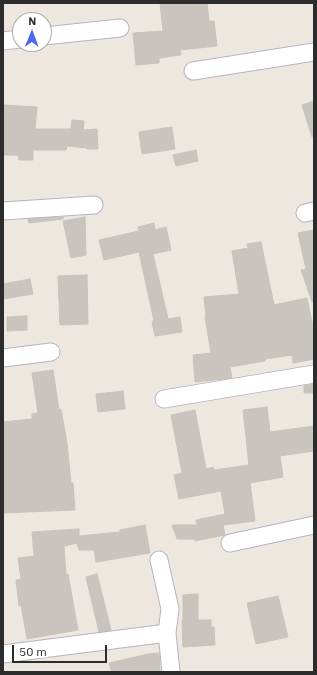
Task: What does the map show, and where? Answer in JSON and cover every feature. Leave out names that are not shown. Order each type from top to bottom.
[{"type":"street","points":[[52,35],[120,28]]},
{"type":"street","points":[[193,71],[314,52]]},
{"type":"street","points":[[3,211],[94,205]]},
{"type":"street","points":[[3,358],[51,352]]},
{"type":"street","points":[[164,399],[314,374]]},
{"type":"street","points":[[230,543],[314,525]]},
{"type":"street","points":[[159,560],[170,609],[167,633],[171,672]]},
{"type":"street","points":[[3,654],[167,633]]},
{"type":"building","points":[[160,3],[207,3],[209,21],[214,21],[217,46],[180,50],[181,55],[159,58],[159,63],[136,65],[133,33],[163,31]]},
{"type":"building","points":[[314,101],[314,136],[312,137],[302,105]]},
{"type":"building","points":[[3,105],[37,107],[35,129],[71,129],[72,120],[84,121],[83,130],[97,129],[98,149],[67,146],[66,150],[33,150],[33,160],[19,160],[18,155],[3,155]]},
{"type":"building","points":[[172,127],[175,149],[142,154],[139,132]]},
{"type":"building","points":[[196,150],[198,161],[176,166],[173,155]]},
{"type":"building","points":[[63,217],[63,219],[29,223],[28,219]]},
{"type":"building","points":[[85,217],[86,255],[71,258],[63,221]]},
{"type":"building","points":[[154,223],[155,230],[166,227],[171,250],[153,254],[168,319],[180,317],[182,332],[155,336],[152,322],[154,321],[139,252],[104,260],[99,240],[139,231],[138,227]]},
{"type":"building","points":[[314,230],[314,302],[312,302],[301,270],[306,269],[298,233]]},
{"type":"building","points":[[261,242],[274,305],[307,298],[314,332],[314,359],[293,363],[292,355],[265,359],[265,361],[230,367],[232,378],[195,382],[193,355],[211,353],[205,317],[204,297],[239,294],[232,251],[248,248],[247,244]]},
{"type":"building","points":[[87,275],[88,324],[60,325],[58,276]]},
{"type":"building","points":[[30,279],[33,294],[3,299],[3,284]]},
{"type":"building","points":[[27,316],[27,330],[7,331],[7,317]]},
{"type":"building","points":[[53,370],[59,410],[61,409],[67,443],[71,483],[73,483],[75,510],[3,513],[3,422],[32,419],[32,414],[38,413],[32,373]]},
{"type":"building","points":[[314,384],[314,393],[304,393],[304,386]]},
{"type":"building","points":[[123,391],[125,409],[98,412],[96,394]]},
{"type":"building","points":[[267,407],[270,432],[314,426],[314,451],[280,456],[283,477],[250,483],[255,521],[223,525],[225,535],[195,541],[195,539],[177,539],[172,525],[197,525],[196,520],[225,514],[221,491],[179,499],[174,475],[182,473],[171,415],[195,410],[206,469],[213,467],[214,470],[249,465],[243,410]]},
{"type":"building","points":[[145,525],[150,553],[96,562],[94,550],[79,550],[77,543],[64,546],[66,575],[68,574],[78,630],[27,639],[21,605],[19,606],[16,580],[21,579],[18,558],[34,556],[32,532],[79,529],[79,536],[120,532],[120,530]]},
{"type":"building","points":[[97,574],[111,630],[99,632],[86,577]]},
{"type":"building","points":[[198,594],[198,620],[211,620],[211,627],[214,627],[215,645],[183,647],[183,595]]},
{"type":"building","points":[[278,596],[288,637],[256,644],[247,603]]},
{"type":"building","points":[[159,653],[160,672],[112,672],[109,663],[148,654]]}]
